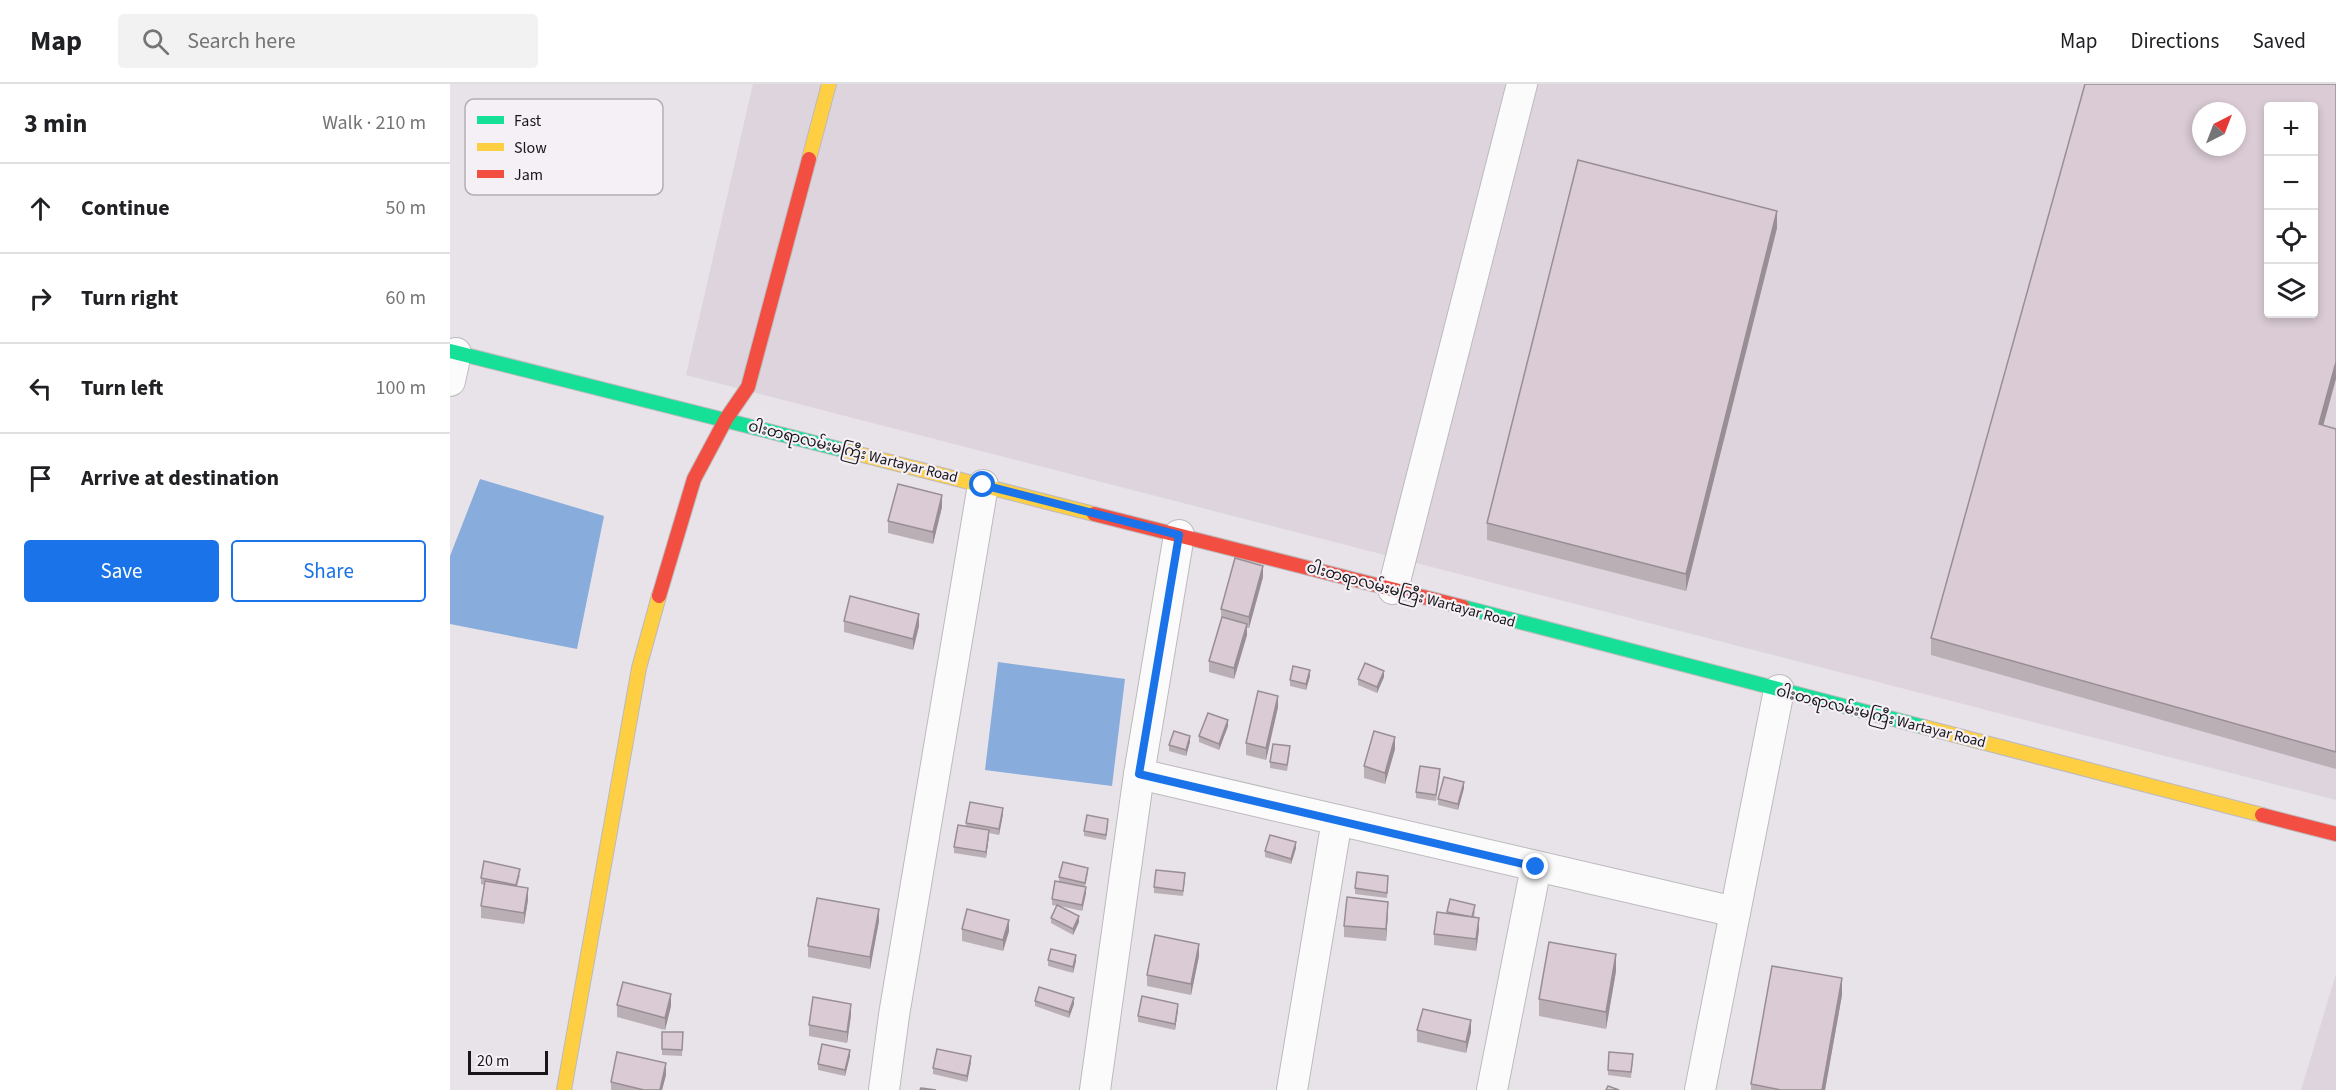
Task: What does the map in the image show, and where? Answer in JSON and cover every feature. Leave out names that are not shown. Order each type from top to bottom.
[{"type":"street","points":[[564,1090],[639,668],[670,553],[694,479],[726,419],[748,387],[829,84]]},
{"type":"street","points":[[1393,589],[1522,84]]},
{"type":"street","name":"ဝါးတရာလမ်းမကြီး Wartayar Road","points":[[452,361],[726,419],[1393,589],[2336,834]]},
{"type":"street","points":[[884,1090],[894,1015],[983,485]]},
{"type":"street","points":[[1095,1090],[1139,774],[1179,535]]},
{"type":"street","points":[[1700,1090],[1779,690]]},
{"type":"street","points":[[1139,774],[1735,912]]},
{"type":"street","points":[[1292,1090],[1337,820]]},
{"type":"street","points":[[1492,1090],[1536,867]]},
{"type":"shaded area","points":[[753,84],[2336,84],[2336,800],[686,375]]},
{"type":"shaded area","points":[[2336,974],[2336,1090],[2301,1090]]},
{"type":"water","points":[[480,479],[604,516],[577,649],[450,624],[450,556]]},
{"type":"water","points":[[998,662],[1125,679],[1112,786],[985,770]]},
{"type":"building","points":[[2085,84],[2336,84],[2336,362],[2319,424],[2336,429],[2336,752],[1931,638]]},
{"type":"building","points":[[1578,160],[1777,211],[1686,574],[1487,523]]},
{"type":"building","points":[[898,484],[942,495],[933,532],[888,521]]},
{"type":"building","points":[[1235,558],[1263,566],[1249,617],[1221,609]]},
{"type":"building","points":[[850,596],[919,614],[913,639],[844,621]]},
{"type":"building","points":[[1222,617],[1247,624],[1234,668],[1209,661]]},
{"type":"building","points":[[1365,663],[1384,671],[1377,687],[1358,679]]},
{"type":"building","points":[[1293,666],[1310,670],[1306,684],[1290,680]]},
{"type":"building","points":[[1258,691],[1278,696],[1266,748],[1246,743]]},
{"type":"building","points":[[1208,713],[1228,720],[1219,744],[1199,736]]},
{"type":"building","points":[[1174,731],[1190,736],[1186,750],[1169,745]]},
{"type":"building","points":[[1374,731],[1395,737],[1385,773],[1364,766]]},
{"type":"building","points":[[1273,744],[1290,746],[1287,765],[1270,762]]},
{"type":"building","points":[[1420,766],[1440,769],[1436,795],[1416,792]]},
{"type":"building","points":[[1444,777],[1464,782],[1458,804],[1438,799]]},
{"type":"building","points":[[970,802],[1003,808],[999,829],[966,823]]},
{"type":"building","points":[[1087,815],[1108,819],[1106,835],[1084,831]]},
{"type":"building","points":[[958,825],[989,830],[986,852],[954,847]]},
{"type":"building","points":[[1270,835],[1296,842],[1291,859],[1265,851]]},
{"type":"building","points":[[484,861],[520,869],[516,885],[481,878]]},
{"type":"building","points":[[1063,862],[1088,868],[1085,883],[1059,877]]},
{"type":"building","points":[[1156,870],[1185,873],[1183,891],[1154,887]]},
{"type":"building","points":[[1357,872],[1388,876],[1387,893],[1355,888]]},
{"type":"building","points":[[485,881],[528,888],[524,913],[481,906]]},
{"type":"building","points":[[1055,881],[1086,887],[1082,905],[1052,899]]},
{"type":"building","points":[[1347,897],[1388,902],[1386,929],[1344,926]]},
{"type":"building","points":[[817,898],[879,909],[870,957],[808,946]]},
{"type":"building","points":[[1450,899],[1475,905],[1472,917],[1447,912]]},
{"type":"building","points":[[1057,905],[1079,916],[1073,929],[1051,918]]},
{"type":"building","points":[[967,909],[1009,920],[1003,940],[962,929]]},
{"type":"building","points":[[1437,912],[1479,918],[1476,939],[1434,934]]},
{"type":"building","points":[[1155,935],[1199,944],[1191,984],[1147,975]]},
{"type":"building","points":[[1549,942],[1616,954],[1606,1012],[1539,999]]},
{"type":"building","points":[[1051,949],[1076,955],[1073,967],[1048,960]]},
{"type":"building","points":[[1772,966],[1842,978],[1822,1090],[1781,1090],[1751,1084]]},
{"type":"building","points":[[623,982],[671,994],[665,1018],[617,1005]]},
{"type":"building","points":[[1039,987],[1074,998],[1069,1012],[1035,1001]]},
{"type":"building","points":[[1142,996],[1178,1004],[1175,1024],[1138,1016]]},
{"type":"building","points":[[813,997],[851,1004],[847,1032],[809,1025]]},
{"type":"building","points":[[1423,1009],[1471,1020],[1466,1042],[1417,1030]]},
{"type":"building","points":[[662,1032],[683,1032],[682,1050],[662,1049]]},
{"type":"building","points":[[822,1044],[850,1050],[845,1070],[818,1064]]},
{"type":"building","points":[[937,1049],[971,1056],[967,1076],[933,1068]]},
{"type":"building","points":[[617,1052],[666,1063],[660,1090],[644,1090],[611,1082]]},
{"type":"building","points":[[1609,1052],[1633,1054],[1631,1072],[1608,1070]]},
{"type":"building","points":[[1608,1086],[1619,1090],[1606,1090]]},
{"type":"traffic: fast","points":[[450,351],[847,451]]},
{"type":"traffic: fast","points":[[1463,607],[1924,727]]},
{"type":"traffic: slow","points":[[809,159],[829,84]]},
{"type":"traffic: slow","points":[[847,451],[1094,514]]},
{"type":"traffic: slow","points":[[564,1090],[639,668],[659,596]]},
{"type":"traffic: slow","points":[[1924,727],[2262,815]]},
{"type":"traffic: jam","points":[[659,596],[694,479],[726,419],[748,387],[809,159]]},
{"type":"traffic: jam","points":[[1094,514],[1463,607]]},
{"type":"traffic: jam","points":[[2262,815],[2336,834]]},
{"type":"route","points":[[983,485],[1179,535],[1139,774],[1536,867]]}]
